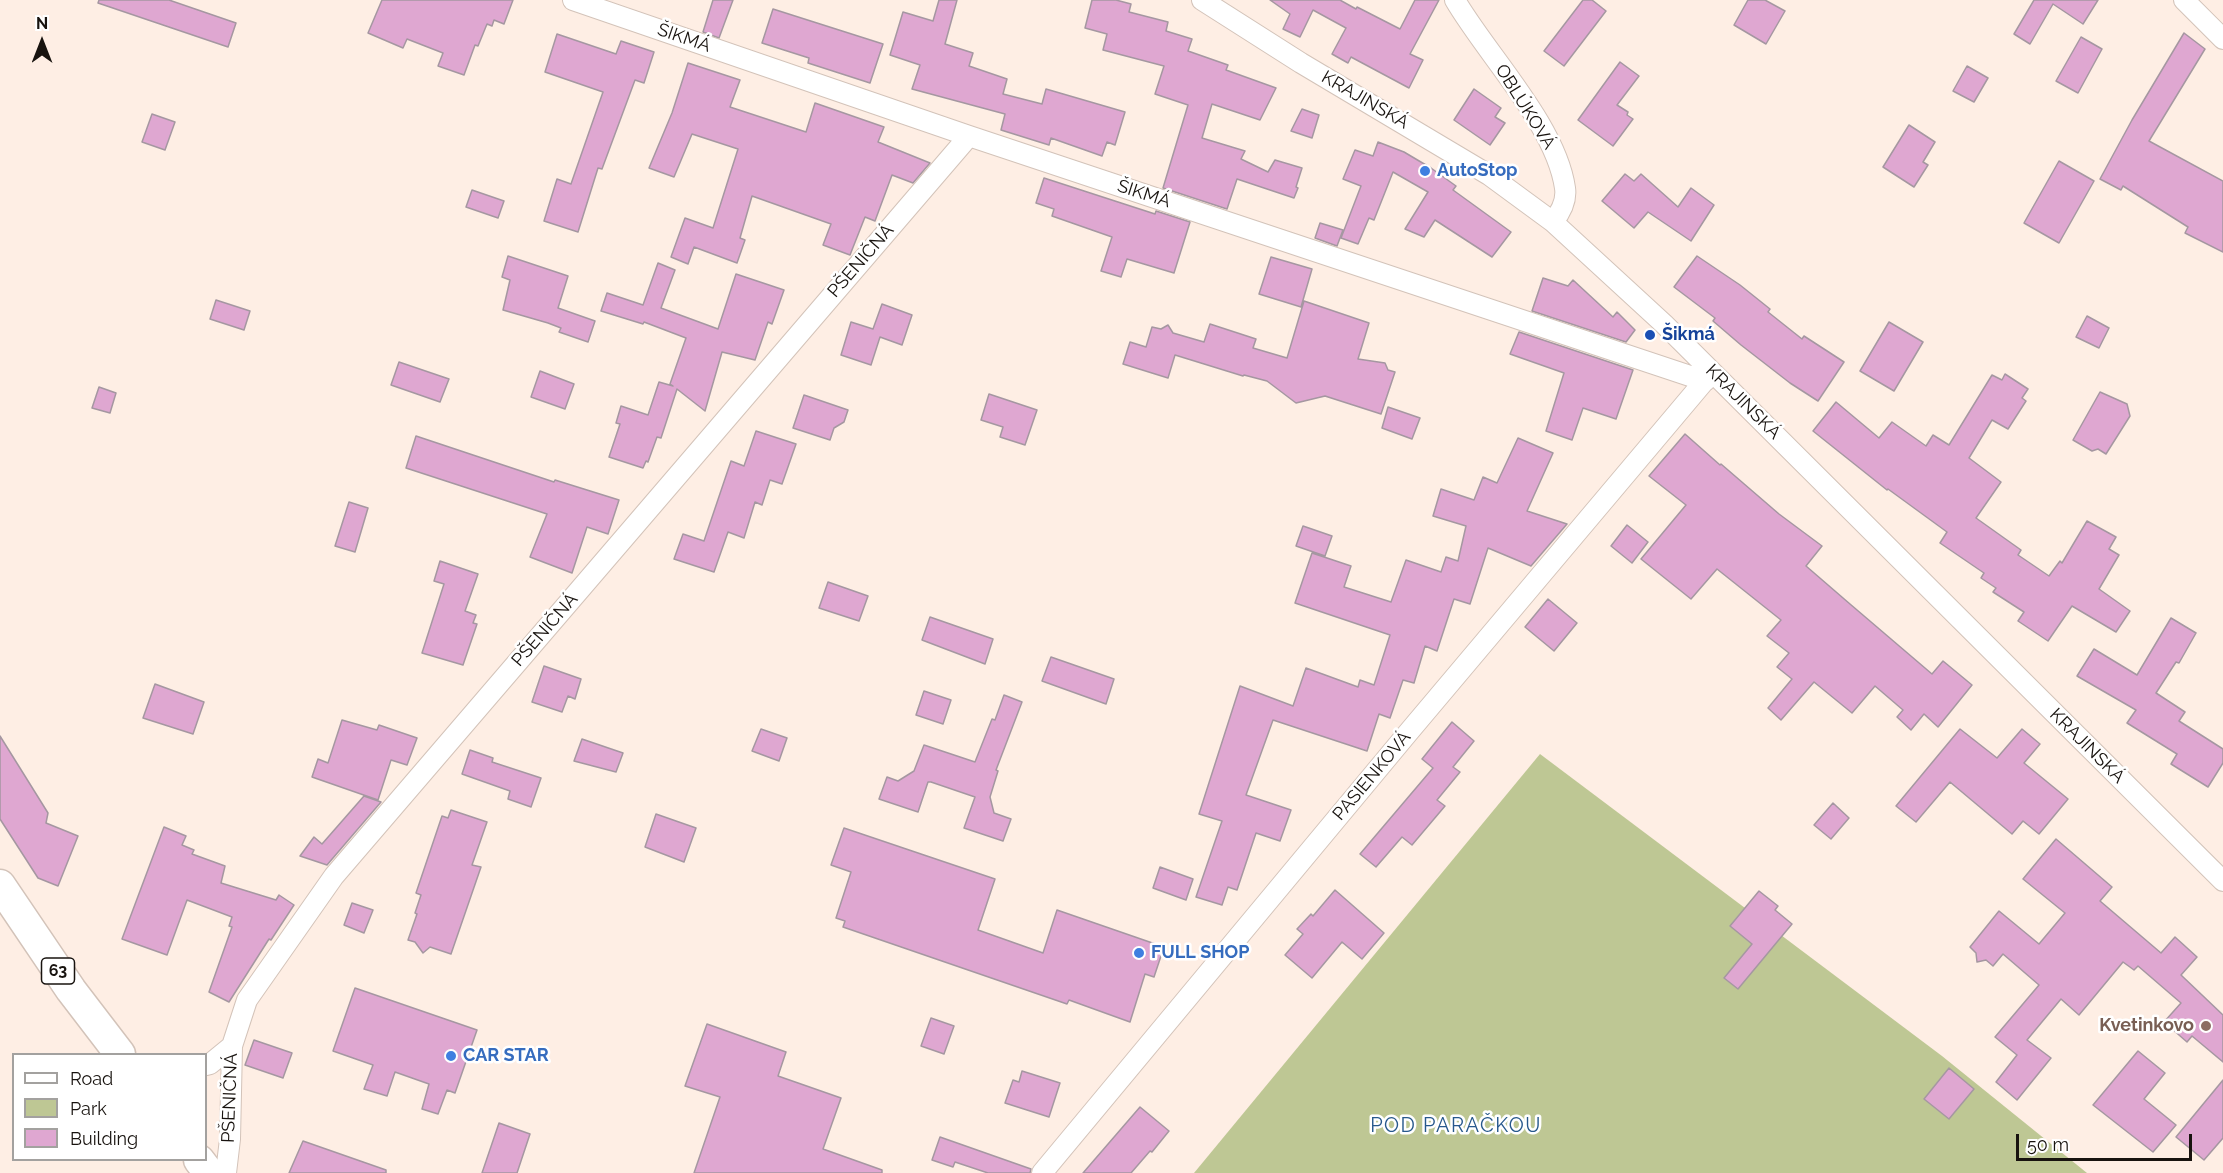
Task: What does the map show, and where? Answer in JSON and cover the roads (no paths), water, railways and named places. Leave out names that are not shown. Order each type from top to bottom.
[{"type":"main road","name":"63","points":[[0,885],[71,990],[119,1053]]},
{"type":"main road","points":[[200,1161],[209,1173]]},
{"type":"street","name":"ŠIKMÁ","points":[[573,0],[969,136],[1709,376]]},
{"type":"street","name":"KRAJINSKÁ","points":[[1202,0],[1301,63],[1489,175],[1553,222],[1664,324],[1709,376],[2223,881]]},
{"type":"street","name":"OBLÚKOVÁ","points":[[1455,0],[1521,94],[1550,144],[1565,188],[1562,211],[1553,222]]},
{"type":"street","points":[[2184,0],[2223,39]]},
{"type":"street","name":"PŠENIČNÁ","points":[[226,1173],[230,1139],[232,1046],[247,1000],[334,876],[969,136]]},
{"type":"street","name":"PASIENKOVÁ","points":[[1042,1173],[1407,734],[1709,376]]},
{"type":"street","points":[[207,1065],[232,1046]]},
{"type":"place","name":"AutoStop","points":[[1425,171]]},
{"type":"place","name":"Šikmá","points":[[1650,335]]},
{"type":"place","name":"FULL SHOP","points":[[1139,953]]},
{"type":"place","name":"Kvetinkovo","points":[[2206,1026]]},
{"type":"place","name":"CAR STAR","points":[[451,1056]]},
{"type":"district","name":"POD PARAČKOU","points":[[1456,1126]]}]
